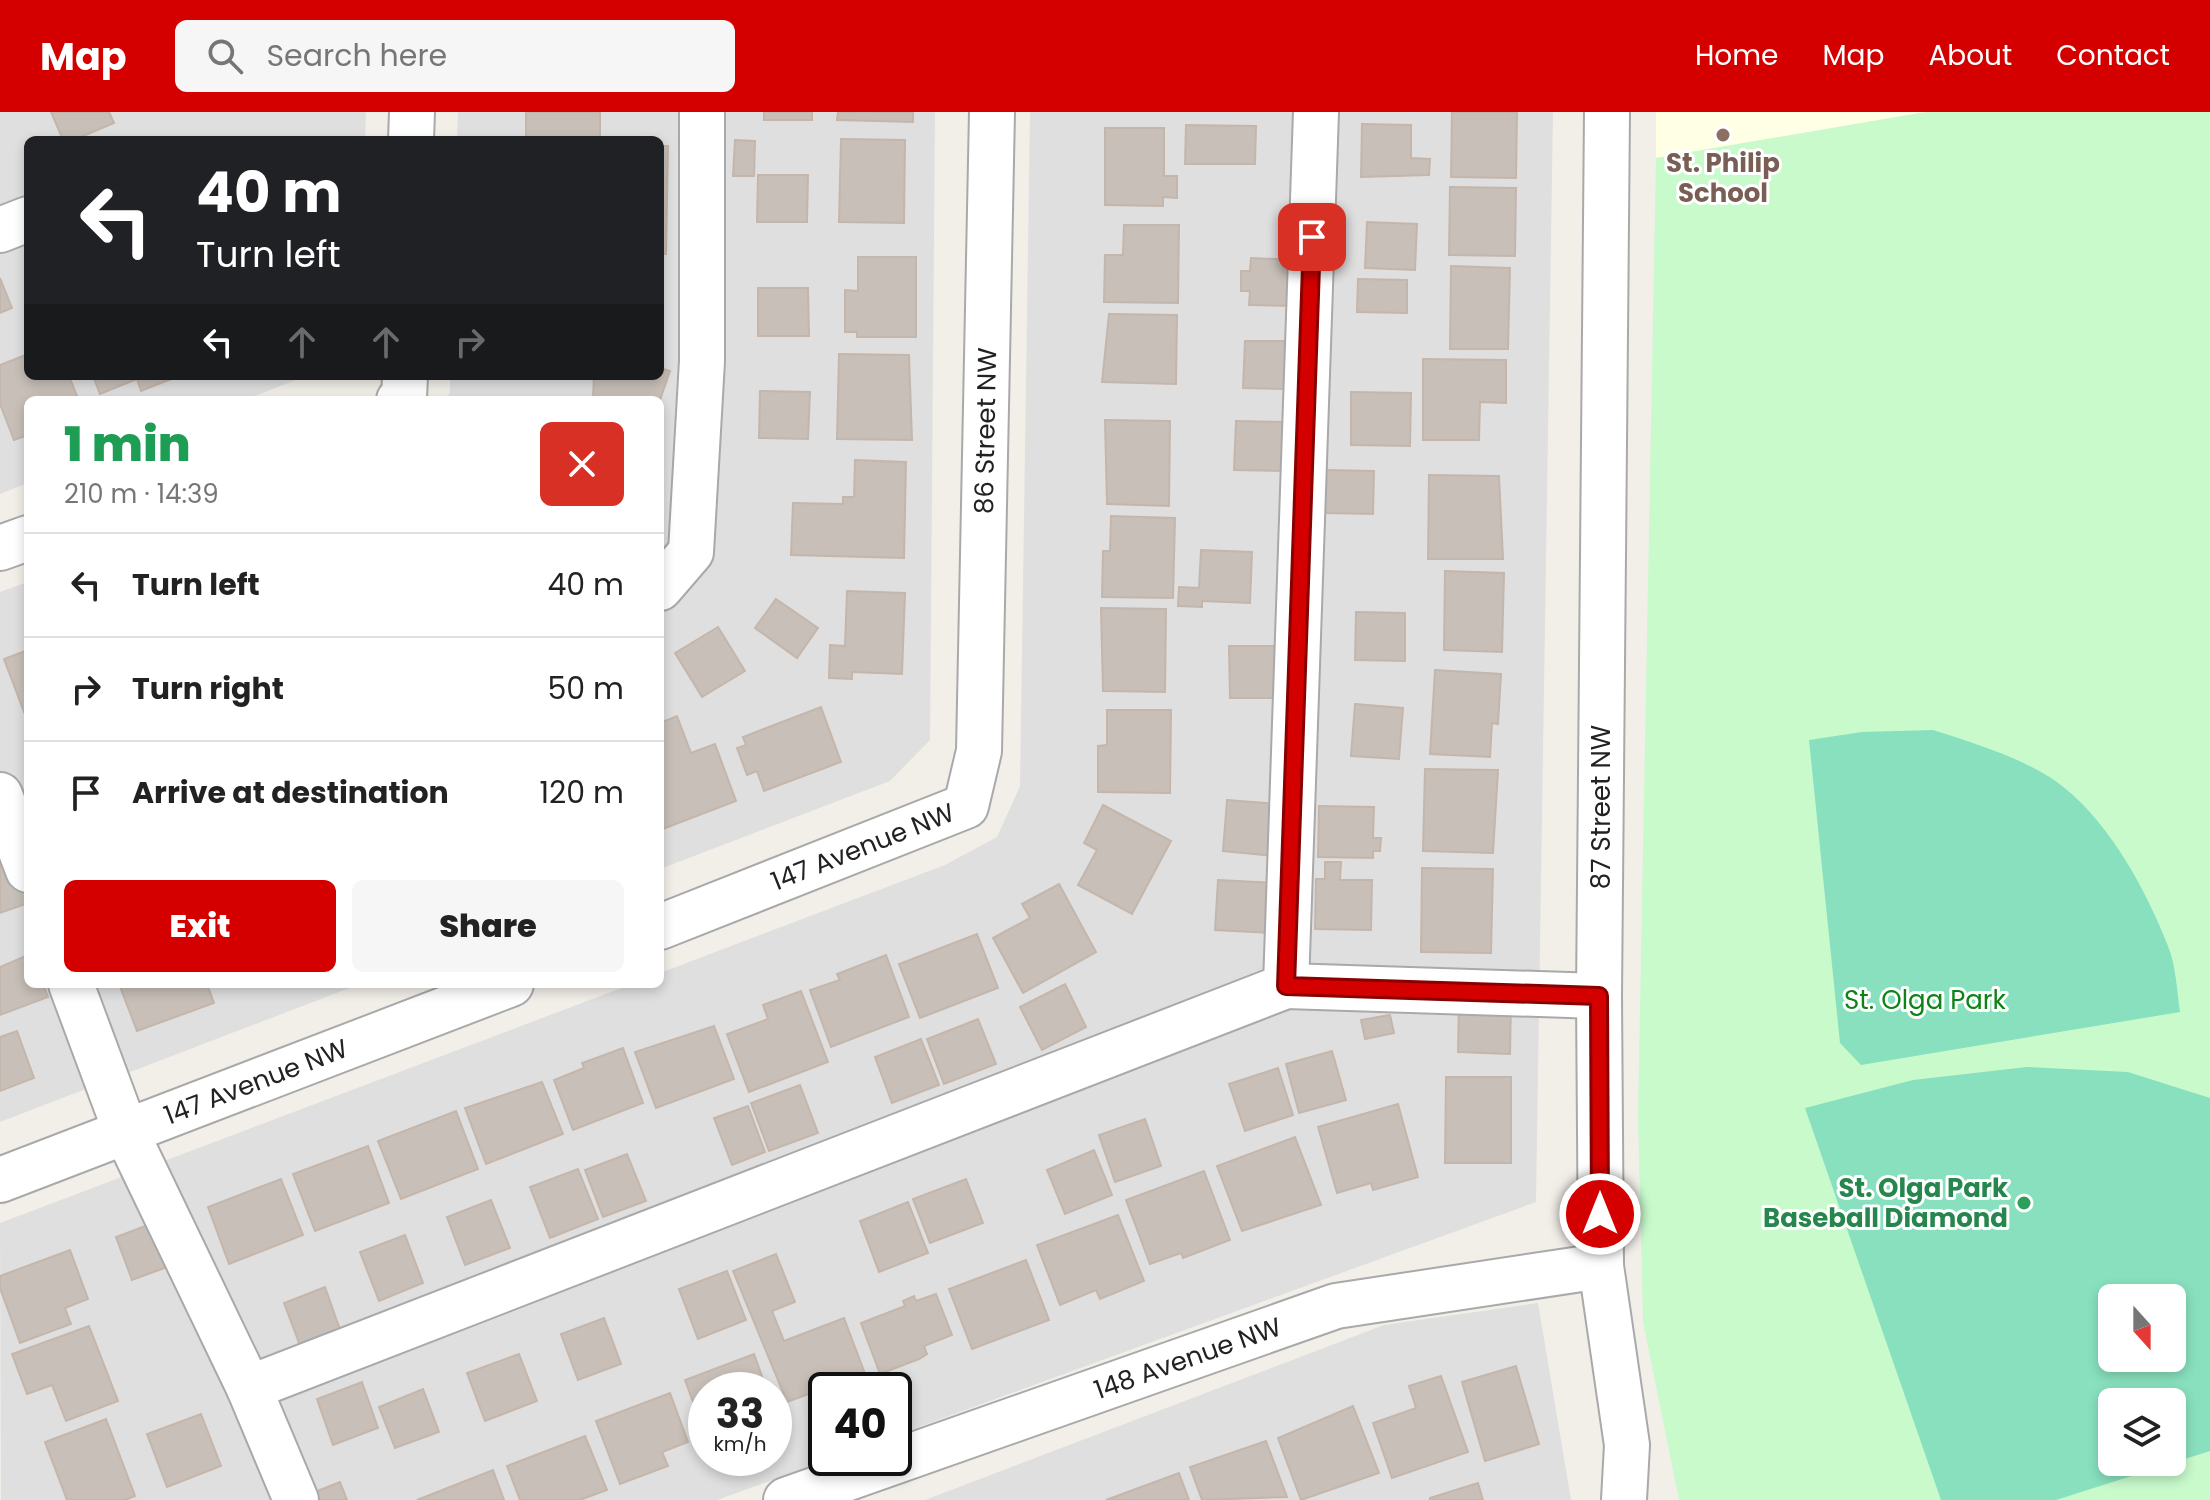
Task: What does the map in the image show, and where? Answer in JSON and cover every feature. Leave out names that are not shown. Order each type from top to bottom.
[{"type":"street","points":[[411,136],[412,112]]},
{"type":"street","points":[[664,583],[691,552],[702,361],[702,112]]},
{"type":"street","name":"86 Street NW","points":[[979,751],[992,112]]},
{"type":"street","points":[[1286,986],[1316,112]]},
{"type":"street","name":"87 Street NW","points":[[1607,112],[1599,996],[1601,1266],[1627,1445],[1624,1500]]},
{"type":"street","points":[[0,230],[24,221]]},
{"type":"street","points":[[0,548],[24,539]]},
{"type":"street","name":"147 Avenue NW","points":[[664,925],[966,806],[979,751]]},
{"type":"street","points":[[0,795],[24,851]]},
{"type":"street","points":[[249,1388],[1286,986],[1599,996]]},
{"type":"street","points":[[72,988],[126,1132],[249,1388],[296,1500]]},
{"type":"street","name":"147 Avenue NW","points":[[0,1180],[501,988]]},
{"type":"street","name":"148 Avenue NW","points":[[786,1500],[1336,1306],[1601,1266]]},
{"type":"shaded area","points":[[0,112],[366,112],[365,136],[24,136],[24,380],[296,380],[254,396],[24,396],[24,485],[0,494]]},
{"type":"shaded area","points":[[458,112],[935,112],[930,740],[890,781],[664,867],[664,396],[447,396],[450,380],[664,380],[664,136],[457,136]]},
{"type":"shaded area","points":[[1030,112],[1553,112],[1536,1202],[912,1429],[912,1372],[808,1372],[808,1467],[792,1473],[792,1372],[688,1372],[688,1476],[783,1476],[717,1500],[1,1500],[0,1223],[621,988],[664,988],[664,971],[945,865],[997,837],[1020,786]]},
{"type":"shaded area","name":"St. Philip School","points":[[1656,112],[1926,112],[1656,158]]},
{"type":"shaded area","points":[[24,583],[24,988],[350,988],[0,1122],[0,592]]},
{"type":"shaded area","points":[[1538,1303],[1571,1500],[925,1500],[1384,1325]]},
{"type":"green space","name":"St. Olga Park","points":[[1926,112],[2210,112],[2210,1500],[1679,1500],[1643,1322],[1638,1115],[1656,158]]},
{"type":"green space","points":[[1933,730],[2002,754],[2041,772],[2062,786],[2101,825],[2147,898],[2168,946],[2180,1012],[1861,1065],[1840,1043],[1809,740],[1862,732]]},
{"type":"green space","name":"St. Olga Park Baseball Diamond","points":[[2027,1067],[2128,1072],[2210,1098],[2210,1451],[2186,1459],[2186,1388],[2098,1388],[2098,1476],[2131,1476],[2056,1500],[1941,1500],[1805,1108],[1913,1080]]},
{"type":"building","points":[[51,112],[109,112],[114,123],[83,136],[61,136]]},
{"type":"building","points":[[526,112],[600,112],[600,136],[526,136]]},
{"type":"building","points":[[764,112],[812,112],[812,120],[764,120]]},
{"type":"building","points":[[838,112],[913,112],[913,122],[837,120]]},
{"type":"building","points":[[1452,112],[1517,112],[1516,178],[1451,177]]},
{"type":"building","points":[[1362,124],[1411,125],[1411,158],[1430,159],[1429,175],[1361,177]]},
{"type":"building","points":[[1186,125],[1256,126],[1255,164],[1185,164]]},
{"type":"building","points":[[1105,128],[1164,128],[1164,176],[1177,176],[1177,198],[1163,197],[1163,206],[1105,205]]},
{"type":"building","points":[[841,139],[905,140],[904,223],[839,222]]},
{"type":"building","points":[[735,140],[755,141],[754,176],[733,176]]},
{"type":"building","points":[[664,146],[668,146],[666,254]]},
{"type":"building","points":[[758,175],[808,175],[807,222],[757,222]]},
{"type":"building","points":[[1450,187],[1516,188],[1515,256],[1449,255]]},
{"type":"building","points":[[1367,222],[1417,224],[1415,270],[1365,268]]},
{"type":"building","points":[[1124,225],[1179,225],[1178,303],[1104,302],[1105,255],[1123,255]]},
{"type":"building","points":[[858,257],[916,257],[916,337],[857,337],[857,332],[845,332],[845,290],[858,291]]},
{"type":"building","points":[[1251,258],[1295,260],[1294,306],[1249,305],[1250,291],[1241,291],[1241,271],[1250,271]]},
{"type":"building","points":[[1451,266],[1510,268],[1508,349],[1450,349]]},
{"type":"building","points":[[0,278],[12,308],[0,313]]},
{"type":"building","points":[[1358,279],[1407,280],[1407,313],[1357,312]]},
{"type":"building","points":[[758,288],[808,288],[809,336],[758,336]]},
{"type":"building","points":[[1109,314],[1177,315],[1176,384],[1102,382]]},
{"type":"building","points":[[1245,341],[1288,341],[1286,389],[1243,388]]},
{"type":"building","points":[[839,354],[909,355],[912,440],[837,439]]},
{"type":"building","points":[[24,356],[24,380],[71,380],[77,396],[24,396],[24,436],[14,440],[0,404],[0,365]]},
{"type":"building","points":[[1423,359],[1506,360],[1506,403],[1480,402],[1479,440],[1423,440]]},
{"type":"building","points":[[664,369],[670,371],[661,396],[593,396],[594,380],[664,380]]},
{"type":"building","points":[[95,380],[135,380],[100,394]]},
{"type":"building","points":[[137,380],[169,380],[141,391]]},
{"type":"building","points":[[760,391],[810,392],[808,439],[759,438]]},
{"type":"building","points":[[1351,392],[1411,393],[1410,446],[1351,445]]},
{"type":"building","points":[[1105,420],[1170,421],[1169,506],[1107,504]]},
{"type":"building","points":[[1236,421],[1285,422],[1284,471],[1234,470]]},
{"type":"building","points":[[855,460],[906,462],[904,558],[791,555],[793,503],[843,504],[843,497],[854,497]]},
{"type":"building","points":[[1325,470],[1374,471],[1373,514],[1324,513]]},
{"type":"building","points":[[1429,475],[1499,476],[1503,559],[1428,559]]},
{"type":"building","points":[[1111,516],[1175,518],[1173,598],[1102,597],[1103,551],[1110,551]]},
{"type":"building","points":[[1201,550],[1252,552],[1250,603],[1202,601],[1202,607],[1178,606],[1179,587],[1199,588]]},
{"type":"building","points":[[1445,571],[1504,573],[1502,652],[1444,650]]},
{"type":"building","points":[[847,591],[905,593],[902,674],[852,672],[852,679],[829,678],[830,645],[845,646]]},
{"type":"building","points":[[776,599],[818,628],[797,658],[755,628]]},
{"type":"building","points":[[1101,608],[1166,609],[1165,692],[1103,691]]},
{"type":"building","points":[[1356,612],[1405,613],[1405,661],[1355,660]]},
{"type":"building","points":[[718,627],[745,671],[702,697],[675,653]]},
{"type":"building","points":[[1229,646],[1280,646],[1280,698],[1230,698]]},
{"type":"building","points":[[24,652],[24,712],[4,659]]},
{"type":"building","points":[[1435,670],[1501,674],[1498,724],[1492,723],[1490,757],[1430,754]]},
{"type":"building","points":[[1355,704],[1403,708],[1399,759],[1351,756]]},
{"type":"building","points":[[821,707],[841,762],[764,791],[757,771],[747,775],[737,748],[746,745],[743,737]]},
{"type":"building","points":[[1107,710],[1171,710],[1170,793],[1098,792],[1098,746],[1107,745]]},
{"type":"building","points":[[677,716],[691,753],[715,744],[736,801],[664,828],[664,721]]},
{"type":"building","points":[[1425,769],[1498,770],[1493,853],[1423,851]]},
{"type":"building","points":[[1227,800],[1278,804],[1274,856],[1223,851]]},
{"type":"building","points":[[1103,805],[1171,841],[1132,914],[1078,885],[1097,850],[1084,843]]},
{"type":"building","points":[[1319,806],[1374,807],[1373,838],[1381,838],[1380,851],[1373,851],[1373,858],[1318,857]]},
{"type":"building","points":[[21,852],[24,861],[24,904],[0,913],[0,859]]},
{"type":"building","points":[[1325,862],[1341,862],[1340,880],[1372,880],[1371,930],[1315,929],[1316,879],[1325,879]]},
{"type":"building","points":[[1422,868],[1493,869],[1491,953],[1421,952]]},
{"type":"building","points":[[1218,880],[1276,883],[1273,933],[1215,930]]},
{"type":"building","points":[[1059,884],[1096,952],[1023,993],[993,938],[1030,918],[1022,904]]},
{"type":"building","points":[[977,934],[998,988],[920,1018],[899,964]]},
{"type":"building","points":[[886,955],[909,1017],[831,1047],[810,990],[840,980],[837,974]]},
{"type":"building","points":[[24,957],[24,988],[45,988],[48,997],[0,1015],[0,967]]},
{"type":"building","points":[[1065,984],[1086,1027],[1042,1050],[1020,1007]]},
{"type":"building","points":[[121,988],[208,988],[214,1003],[137,1031]]},
{"type":"building","points":[[801,991],[828,1062],[749,1092],[727,1034],[768,1019],[763,1005]]},
{"type":"building","points":[[1459,1000],[1511,1001],[1510,1054],[1458,1052]]},
{"type":"building","points":[[1390,1015],[1394,1033],[1365,1039],[1361,1020]]},
{"type":"building","points":[[978,1019],[996,1064],[944,1084],[927,1039]]},
{"type":"building","points":[[714,1026],[734,1079],[656,1108],[635,1052]]},
{"type":"building","points":[[17,1031],[34,1078],[0,1091],[0,1037]]},
{"type":"building","points":[[921,1039],[939,1085],[892,1103],[875,1057]]},
{"type":"building","points":[[623,1048],[643,1103],[573,1130],[554,1080],[584,1068],[582,1063]]},
{"type":"building","points":[[1332,1051],[1346,1100],[1299,1113],[1286,1064]]},
{"type":"building","points":[[1278,1068],[1293,1115],[1245,1131],[1229,1084]]},
{"type":"building","points":[[1446,1077],[1511,1077],[1511,1163],[1445,1163]]},
{"type":"building","points":[[542,1082],[563,1134],[486,1164],[465,1108]]},
{"type":"building","points":[[800,1085],[818,1133],[769,1151],[751,1103]]},
{"type":"building","points":[[1398,1104],[1418,1177],[1373,1190],[1371,1183],[1337,1193],[1318,1127]]},
{"type":"building","points":[[748,1106],[765,1152],[732,1165],[714,1118]]},
{"type":"building","points":[[456,1111],[478,1169],[401,1199],[378,1141]]},
{"type":"building","points":[[1145,1119],[1161,1166],[1115,1182],[1099,1135]]},
{"type":"building","points":[[1295,1137],[1321,1205],[1242,1231],[1217,1166]]},
{"type":"building","points":[[368,1146],[389,1203],[315,1231],[293,1174]]},
{"type":"building","points":[[1094,1150],[1112,1195],[1065,1214],[1047,1170]]},
{"type":"building","points":[[627,1154],[646,1201],[603,1217],[585,1170]]},
{"type":"building","points":[[578,1169],[598,1219],[550,1238],[530,1187]]},
{"type":"building","points":[[1204,1171],[1230,1240],[1183,1258],[1181,1253],[1150,1264],[1126,1200]]},
{"type":"building","points":[[281,1179],[303,1235],[229,1264],[208,1207]]},
{"type":"building","points":[[966,1179],[983,1223],[930,1243],[913,1199]]},
{"type":"building","points":[[491,1200],[510,1248],[465,1265],[447,1217]]},
{"type":"building","points":[[908,1202],[928,1253],[879,1272],[860,1221]]},
{"type":"building","points":[[1118,1215],[1144,1281],[1100,1299],[1096,1290],[1060,1305],[1037,1245]]},
{"type":"building","points":[[161,1220],[178,1263],[132,1280],[116,1237]]},
{"type":"building","points":[[405,1235],[423,1283],[379,1301],[360,1252]]},
{"type":"building","points":[[70,1250],[88,1299],[65,1308],[71,1324],[20,1343],[0,1288],[0,1276]]},
{"type":"building","points":[[776,1254],[795,1302],[772,1311],[784,1341],[844,1318],[864,1372],[808,1372],[808,1394],[792,1400],[792,1372],[775,1372],[733,1271]]},
{"type":"building","points":[[1026,1260],[1049,1320],[972,1349],[949,1289]]},
{"type":"building","points":[[727,1271],[746,1320],[698,1339],[679,1289]]},
{"type":"building","points":[[325,1287],[344,1341],[304,1356],[284,1303]]},
{"type":"building","points":[[936,1294],[952,1335],[924,1346],[927,1354],[919,1359],[879,1372],[861,1323],[905,1306],[903,1301],[914,1296],[916,1301]]},
{"type":"building","points":[[604,1318],[621,1364],[578,1380],[561,1334]]},
{"type":"building","points":[[89,1326],[118,1401],[66,1421],[52,1385],[27,1394],[12,1354]]},
{"type":"building","points":[[519,1354],[537,1401],[485,1421],[467,1373]]},
{"type":"building","points":[[754,1354],[760,1372],[706,1372]]},
{"type":"building","points":[[1516,1366],[1539,1444],[1485,1461],[1462,1382]]},
{"type":"building","points":[[1441,1376],[1468,1452],[1392,1478],[1373,1423],[1416,1408],[1409,1386]]},
{"type":"building","points":[[362,1382],[378,1428],[333,1445],[317,1399]]},
{"type":"building","points":[[423,1389],[439,1432],[395,1448],[379,1407]]},
{"type":"building","points":[[670,1393],[688,1442],[662,1452],[668,1466],[620,1484],[596,1421]]},
{"type":"building","points":[[1353,1406],[1379,1473],[1301,1500],[1278,1438]]},
{"type":"building","points":[[201,1414],[221,1466],[167,1487],[147,1434]]},
{"type":"building","points":[[106,1419],[135,1496],[125,1500],[67,1500],[45,1442]]},
{"type":"building","points":[[585,1436],[607,1490],[580,1500],[520,1500],[507,1466]]},
{"type":"building","points":[[1266,1441],[1287,1497],[1202,1500],[1190,1467]]},
{"type":"building","points":[[493,1470],[504,1500],[417,1500]]},
{"type":"building","points":[[1179,1473],[1189,1500],[1106,1500]]},
{"type":"building","points":[[340,1482],[347,1500],[315,1500],[312,1493]]},
{"type":"building","points":[[1478,1483],[1483,1500],[1430,1500],[1430,1498]]},
{"type":"place","name":"St. Philip School","points":[[1723,135]]},
{"type":"place","name":"St. Olga Park Baseball Diamond","points":[[2024,1203]]},
{"type":"route","points":[[1312,237],[1286,986],[1599,996],[1600,1214]]}]
